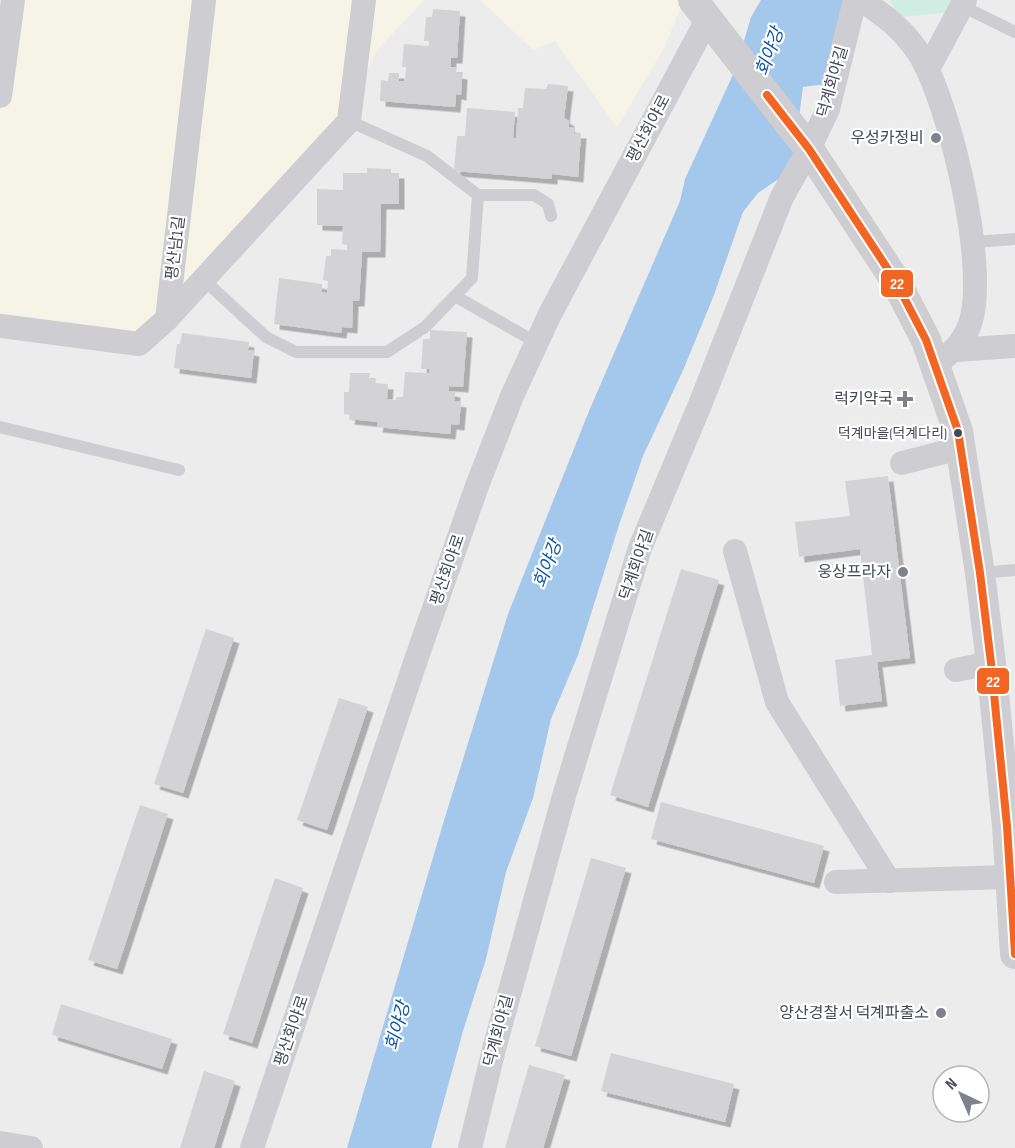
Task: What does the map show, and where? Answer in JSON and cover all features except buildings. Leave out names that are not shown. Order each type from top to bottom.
[{"type":"street","points":[[0,96],[13,0]]},
{"type":"street","name":"평산남1길","points":[[167,319],[204,0]]},
{"type":"street","points":[[0,326],[139,344],[167,319],[349,121],[364,0]]},
{"type":"street","name":"덕계회야길","points":[[470,1148],[494,1049],[564,796],[640,548],[804,143],[828,109],[855,0]]},
{"type":"street","points":[[861,0],[896,24],[917,51],[933,77],[956,153],[973,242],[975,302],[969,327],[945,357]]},
{"type":"street","points":[[928,69],[964,3]]},
{"type":"street","points":[[706,18],[804,143],[895,280],[926,340],[945,357],[980,573],[1011,816],[1010,877],[1015,954]]},
{"type":"street","name":"평산회야로","points":[[252,1148],[419,651],[512,396],[550,314],[706,18]]},
{"type":"street","points":[[945,357],[1015,346]]},
{"type":"street","points":[[902,463],[960,448]]},
{"type":"street","points":[[735,551],[777,702],[889,881]]},
{"type":"street","points":[[956,670],[991,663]]},
{"type":"street","points":[[836,882],[1010,877]]},
{"type":"street","points":[[0,1143],[31,1148]]},
{"type":"lane","points":[[964,3],[1015,32]]},
{"type":"lane","points":[[349,121],[427,156],[478,195],[534,195],[548,204],[551,216]]},
{"type":"lane","points":[[204,280],[266,337],[296,352],[387,352],[425,327],[472,278],[478,195]]},
{"type":"lane","points":[[973,242],[1015,238]]},
{"type":"lane","points":[[455,296],[537,343]]},
{"type":"lane","points":[[0,427],[179,470]]},
{"type":"lane","points":[[980,573],[1015,570]]},
{"type":"shaded area","points":[[0,0],[424,0],[378,49],[342,120],[142,332],[0,313]]},
{"type":"shaded area","points":[[480,0],[684,0],[664,48],[617,127],[555,41],[533,50]]},
{"type":"green space","points":[[890,0],[970,0],[964,11],[899,17]]},
{"type":"water","name":"회야강","points":[[761,0],[848,0],[826,84],[803,87],[792,170],[758,193],[743,212],[714,295],[684,368],[643,456],[578,655],[551,719],[533,798],[506,872],[486,959],[463,1031],[431,1148],[347,1148],[508,614],[589,411],[680,201],[685,179],[736,68],[751,17]]},
{"type":"transit line","name":"22","points":[[767,95],[809,149],[895,280],[926,340],[958,431],[991,663],[1007,826],[1015,954]]},
{"type":"place","name":"우성카정비","points":[[936,138]]},
{"type":"place","name":"럭키약국","points":[[905,399]]},
{"type":"place","name":"덕계마을(덕계다리)","points":[[958,433]]},
{"type":"place","name":"웅상프라자","points":[[903,572]]},
{"type":"place","name":"양산경찰서 덕계파출소","points":[[941,1013]]}]
